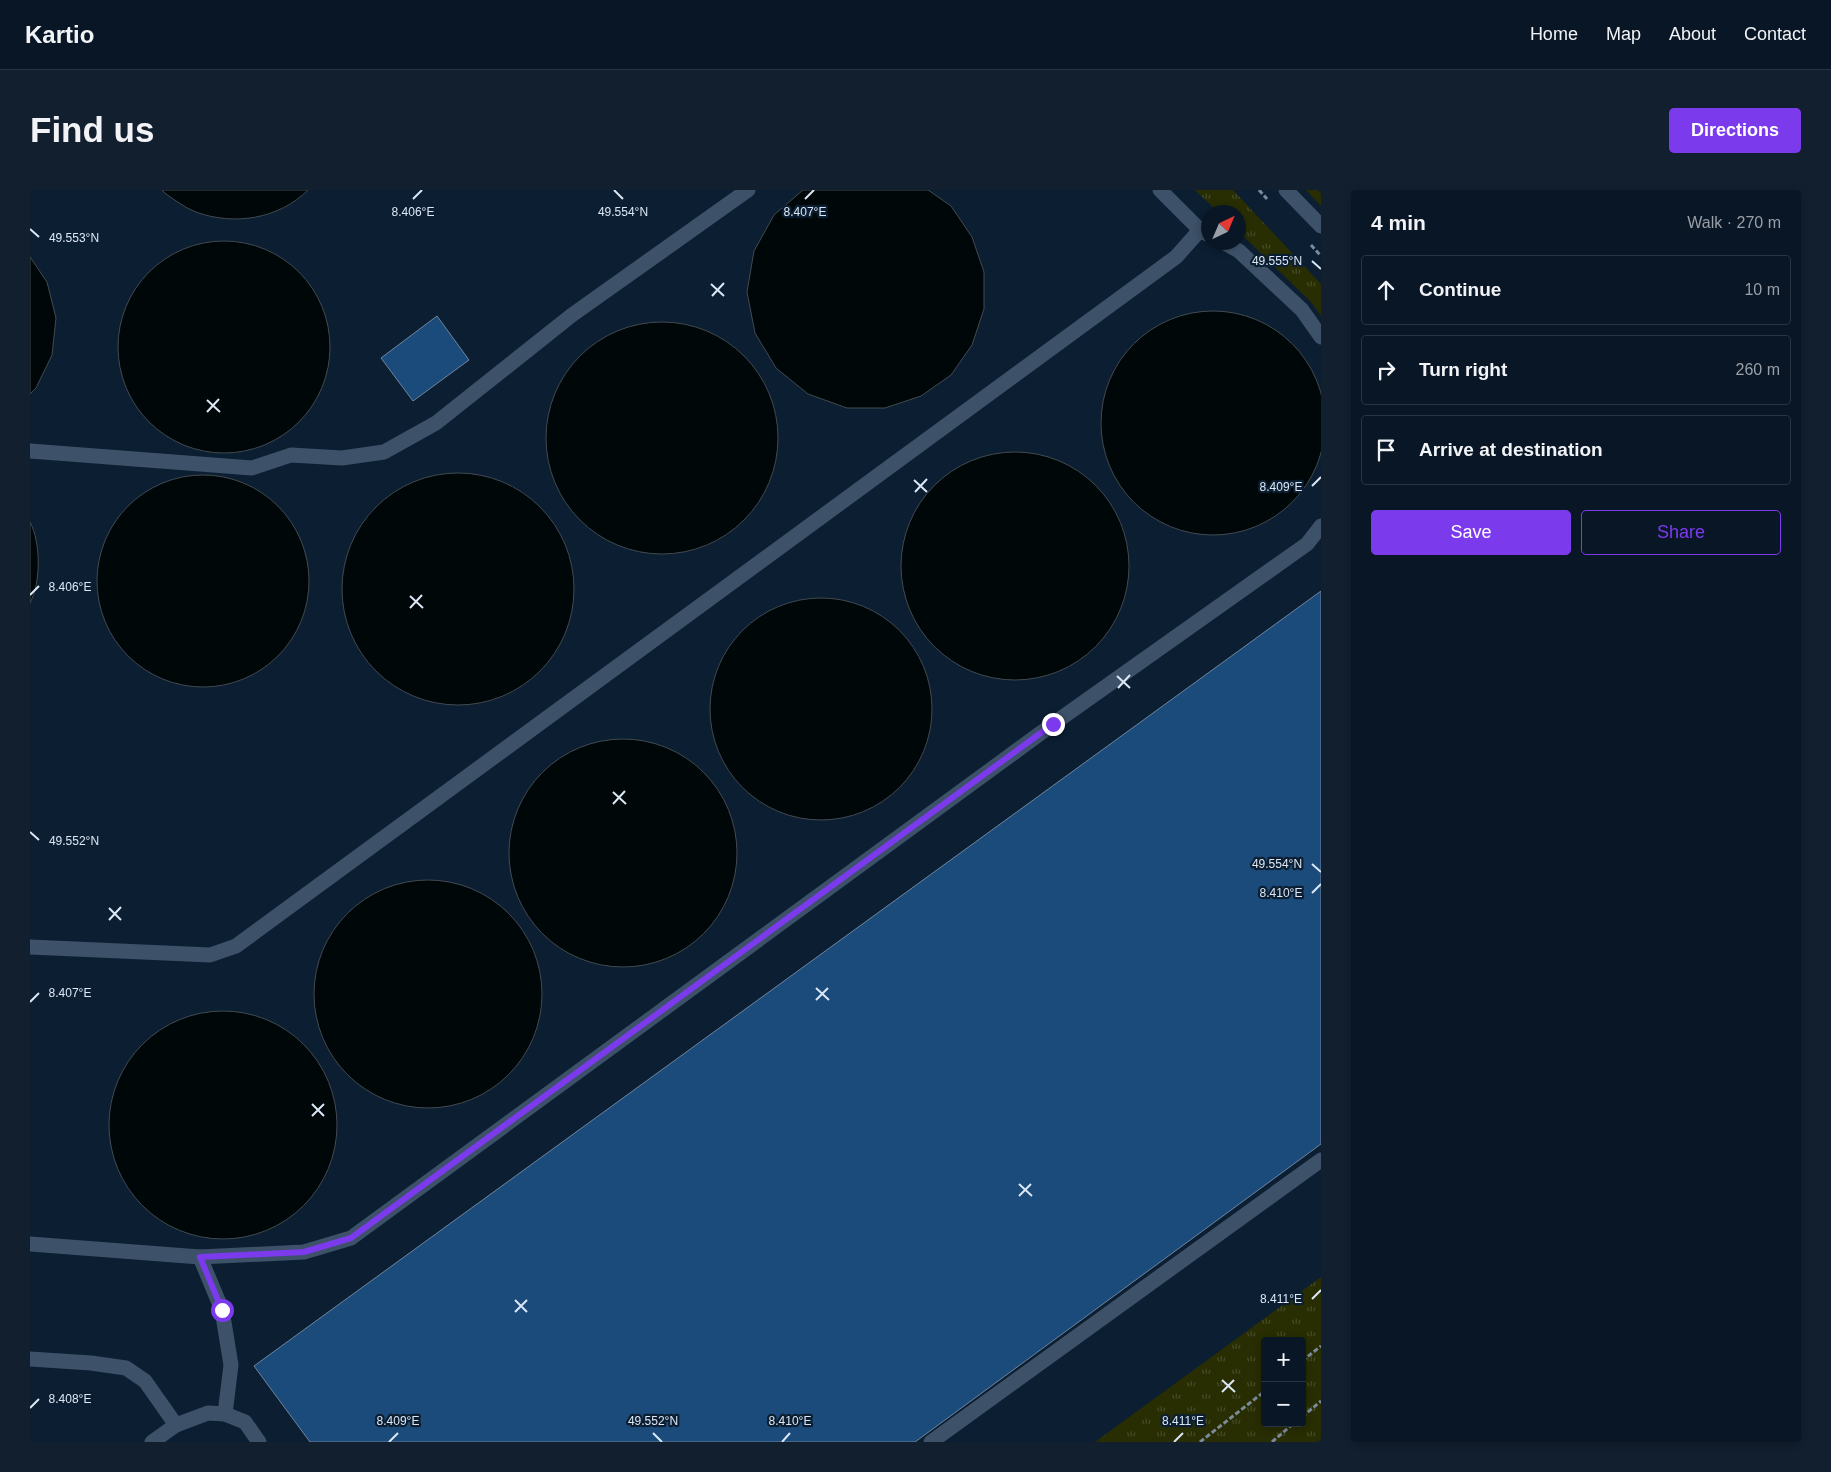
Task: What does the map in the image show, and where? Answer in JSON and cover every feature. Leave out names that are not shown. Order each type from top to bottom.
[{"type":"street","points":[[30,451],[252,468],[291,455],[342,458],[384,452],[436,423],[572,315],[748,190]]},
{"type":"street","points":[[1160,190],[1201,229]]},
{"type":"street","points":[[1286,190],[1321,226]]},
{"type":"street","points":[[30,947],[210,955],[236,946],[1176,257],[1201,235]]},
{"type":"street","points":[[1237,250],[1302,310],[1321,337]]},
{"type":"street","points":[[30,1244],[200,1257],[304,1252],[351,1238],[1053,724],[1307,544],[1321,526]]},
{"type":"street","points":[[931,1442],[1321,1160]]},
{"type":"street","points":[[200,1257],[222,1310],[231,1365],[225,1414]]},
{"type":"street","points":[[30,1359],[91,1363],[126,1368],[145,1381],[176,1425]]},
{"type":"street","points":[[152,1442],[176,1425],[208,1413],[225,1414],[245,1422],[259,1442]]},
{"type":"path","points":[[1306,1358],[1321,1346]]},
{"type":"path","points":[[1200,1442],[1261,1394]]},
{"type":"path","points":[[1306,1414],[1321,1401]]},
{"type":"path","points":[[1272,1442],[1289,1427]]},
{"type":"green space","points":[[1195,190],[1233,190],[1321,284],[1321,316],[1311,302],[1246,239],[1246,205],[1211,205]]},
{"type":"green space","points":[[1306,190],[1321,190],[1321,206]]},
{"type":"green space","points":[[1321,1277],[1321,1442],[1095,1442]]},
{"type":"shaded area","points":[[162,190],[308,190],[284,208],[270,213],[240,219],[225,219],[196,212],[180,204]]},
{"type":"shaded area","points":[[803,190],[928,190],[951,206],[972,237],[984,272],[984,309],[972,345],[951,375],[921,396],[885,408],[847,408],[808,394],[776,368],[755,333],[747,292],[754,251],[774,215]]},
{"type":"shaded area","points":[[224,241],[245,243],[264,249],[283,259],[299,272],[312,288],[322,307],[328,326],[330,347],[328,368],[322,387],[312,406],[299,422],[283,435],[264,445],[245,451],[224,453],[203,451],[184,445],[165,435],[149,422],[136,406],[126,387],[120,368],[118,347],[120,326],[126,307],[136,288],[149,272],[165,259],[184,249],[203,243]]},
{"type":"shaded area","points":[[30,257],[47,282],[56,318],[52,355],[36,388],[30,394]]},
{"type":"shaded area","points":[[1202,311],[1224,311],[1256,319],[1266,324],[1284,336],[1300,352],[1317,380],[1323,401],[1325,423],[1323,445],[1317,466],[1300,494],[1284,510],[1256,527],[1224,535],[1202,535],[1170,527],[1160,522],[1142,510],[1126,494],[1109,466],[1101,434],[1101,412],[1109,380],[1114,370],[1126,352],[1142,336],[1170,319]]},
{"type":"shaded area","points":[[662,322],[685,324],[717,336],[736,348],[752,364],[764,383],[773,404],[778,438],[776,461],[764,493],[752,512],[736,528],[717,540],[696,549],[662,554],[639,552],[607,540],[588,528],[572,512],[560,493],[551,472],[546,438],[548,415],[560,383],[572,364],[588,348],[607,336],[628,327]]},
{"type":"shaded area","points":[[1015,452],[1037,454],[1059,461],[1078,471],[1103,494],[1115,512],[1124,533],[1129,566],[1127,588],[1120,610],[1110,629],[1087,654],[1069,666],[1048,675],[1015,680],[993,678],[971,671],[952,661],[927,638],[915,620],[906,599],[901,566],[903,544],[910,522],[920,503],[943,478],[961,466],[982,457]]},
{"type":"shaded area","points":[[447,473],[469,473],[503,481],[513,486],[532,499],[548,515],[566,544],[572,566],[574,589],[572,612],[566,634],[555,654],[532,679],[503,697],[469,705],[447,705],[413,697],[403,692],[384,679],[368,663],[350,634],[342,600],[342,578],[350,544],[355,534],[368,515],[384,499],[413,481]]},
{"type":"shaded area","points":[[193,475],[213,475],[234,479],[253,487],[278,506],[291,522],[301,540],[307,560],[309,581],[307,602],[301,622],[291,640],[278,656],[253,675],[234,683],[213,687],[193,687],[172,683],[153,675],[136,663],[121,648],[109,631],[101,612],[97,591],[97,571],[101,550],[109,531],[121,514],[136,499],[153,487],[172,479]]},
{"type":"shaded area","points":[[30,522],[38,551],[38,574],[30,603]]},
{"type":"shaded area","points":[[821,598],[843,600],[873,611],[891,623],[907,639],[919,657],[927,677],[932,709],[930,731],[919,761],[907,779],[891,795],[873,807],[853,815],[821,820],[799,818],[769,807],[751,795],[735,779],[723,761],[715,741],[710,709],[712,687],[723,657],[735,639],[751,623],[769,611],[789,603]]},
{"type":"shaded area","points":[[612,739],[634,739],[667,747],[687,758],[704,772],[718,789],[729,809],[737,842],[735,875],[729,897],[718,917],[704,934],[687,948],[667,959],[634,967],[612,967],[579,959],[569,954],[550,941],[535,926],[517,897],[509,864],[509,842],[517,809],[522,799],[535,780],[550,765],[579,747]]},
{"type":"shaded area","points":[[428,880],[450,882],[472,889],[491,899],[516,922],[528,940],[537,961],[542,994],[540,1016],[533,1038],[523,1057],[500,1082],[482,1094],[461,1103],[428,1108],[406,1106],[384,1099],[365,1089],[340,1066],[328,1048],[319,1027],[314,994],[316,972],[323,950],[333,931],[356,906],[374,894],[395,885]]},
{"type":"shaded area","points":[[212,1011],[234,1011],[267,1019],[287,1030],[304,1044],[318,1061],[329,1081],[337,1114],[335,1147],[329,1169],[318,1189],[304,1206],[287,1220],[267,1231],[234,1239],[212,1239],[179,1231],[169,1226],[150,1213],[135,1198],[117,1169],[109,1136],[109,1114],[117,1081],[122,1071],[135,1052],[150,1037],[179,1019]]},
{"type":"building","points":[[437,316],[469,360],[413,401],[381,358]]},
{"type":"building","points":[[1321,591],[1321,1144],[915,1442],[310,1442],[254,1366]]},
{"type":"route","points":[[222,1310],[200,1257],[304,1252],[351,1238],[1053,724]]}]
